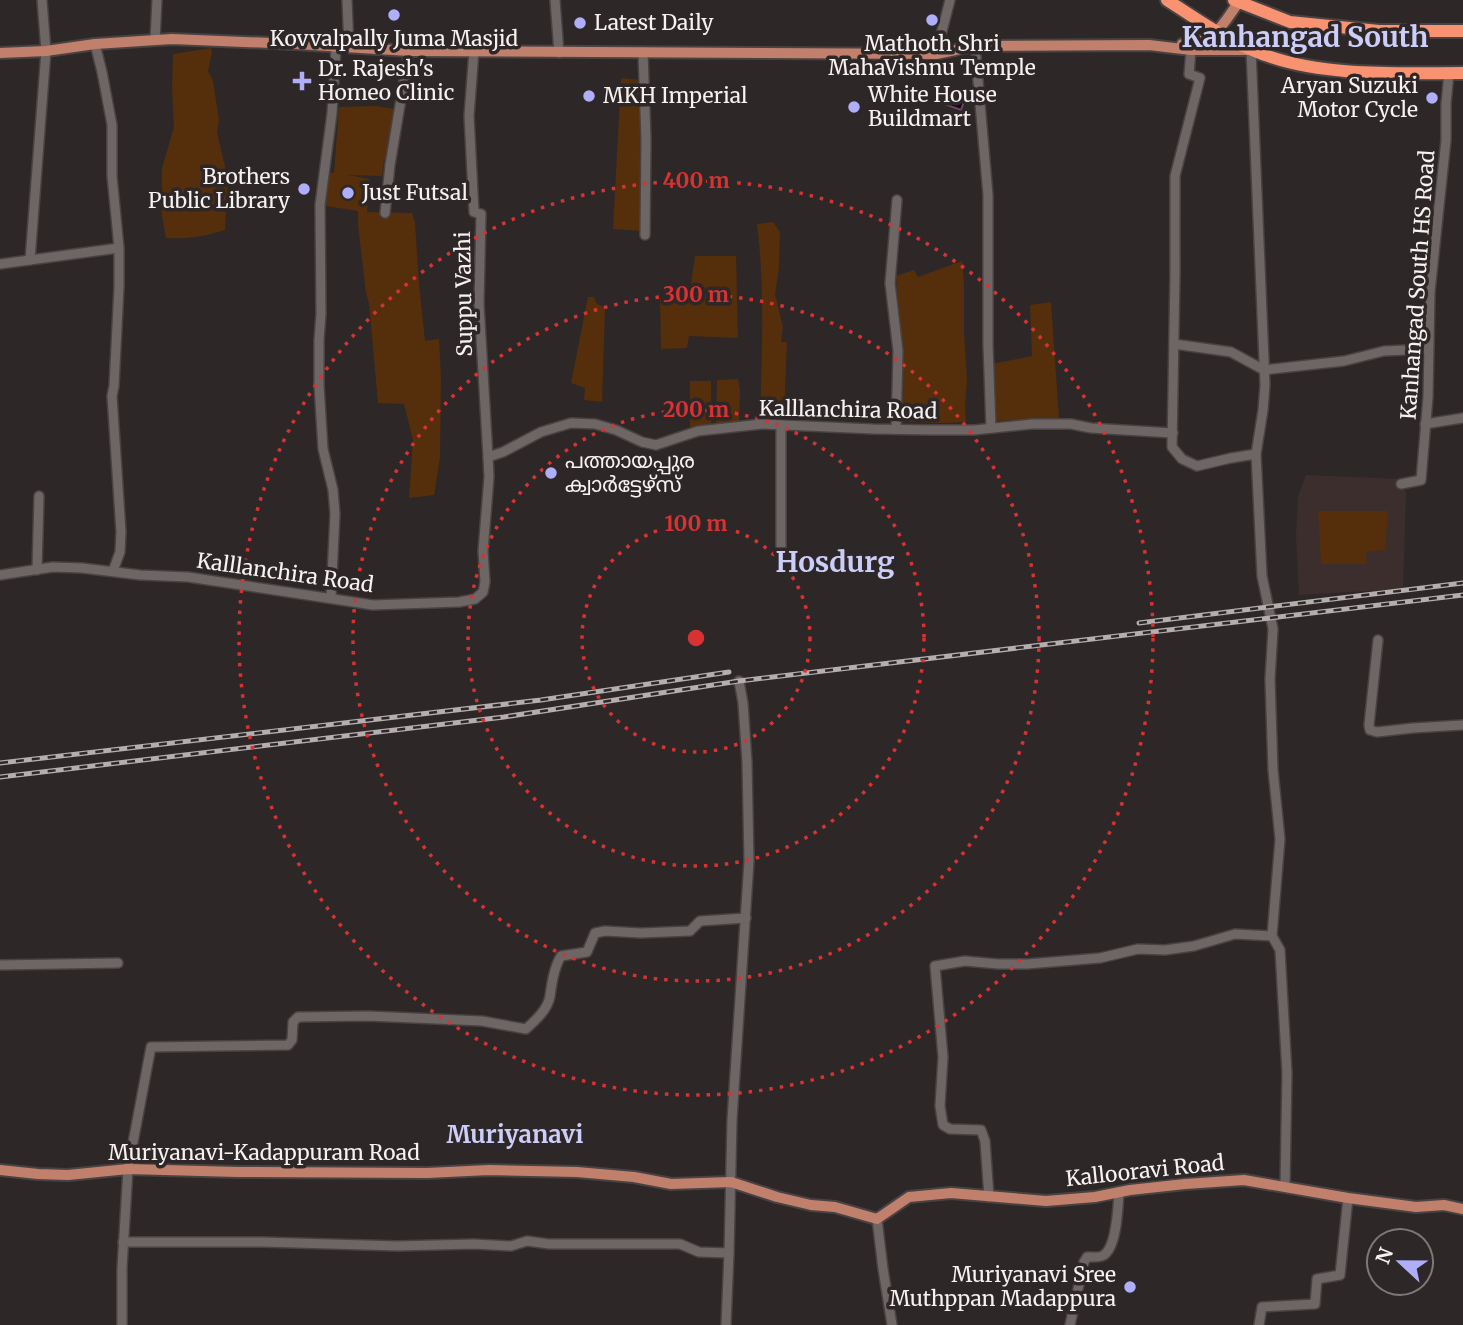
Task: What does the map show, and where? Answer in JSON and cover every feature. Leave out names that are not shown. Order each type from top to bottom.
[{"type":"highway","points":[[1167,0],[1251,50],[1301,66],[1375,73],[1463,73]]},
{"type":"highway","points":[[1236,1],[1290,22],[1379,31],[1463,31]]},
{"type":"main road","points":[[0,53],[172,39],[409,51],[936,54],[975,46],[1188,44],[1206,40],[1218,32],[1236,1]]},
{"type":"main road","points":[[1149,45],[1191,50],[1251,50]]},
{"type":"main road","name":"Muriyanavi-Kadappuram Road","points":[[0,1170],[68,1175],[128,1169],[238,1172],[577,1172],[634,1177],[671,1184],[731,1182],[778,1197],[811,1205],[835,1207],[877,1219]]},
{"type":"main road","name":"Kallooravi Road","points":[[877,1219],[909,1197],[951,1193],[1046,1201],[1185,1184],[1244,1180],[1348,1198],[1416,1206],[1444,1205],[1463,1209]]},
{"type":"street","points":[[30,260],[46,51],[42,0]]},
{"type":"street","points":[[155,40],[157,0]]},
{"type":"street","points":[[347,0],[349,48]]},
{"type":"street","points":[[555,0],[559,52]]},
{"type":"street","points":[[936,54],[950,0]]},
{"type":"street","points":[[95,44],[112,125],[119,248],[112,396],[121,532],[120,552],[113,571]]},
{"type":"street","points":[[975,46],[988,195],[991,428]]},
{"type":"street","points":[[331,597],[335,514],[323,449],[319,396],[320,205],[332,113],[336,47]]},
{"type":"street","points":[[1191,50],[1189,74],[1200,78],[1175,176],[1172,447],[1182,459],[1197,466],[1256,454]]},
{"type":"street","points":[[1251,50],[1265,385],[1264,410],[1256,454],[1262,576],[1273,629],[1270,679],[1273,770],[1280,839],[1272,936],[1280,950],[1287,1073],[1285,1187]]},
{"type":"street","points":[[385,213],[409,51]]},
{"type":"street","name":"Suppu Vazhi","points":[[474,51],[469,116],[474,212],[481,214],[479,304],[488,457]]},
{"type":"street","points":[[643,52],[646,128],[645,235]]},
{"type":"street","name":"Kanhangad South HS Road","points":[[1401,484],[1421,480],[1428,397],[1430,292],[1446,140],[1449,73]]},
{"type":"street","points":[[896,429],[898,351],[890,283],[897,200]]},
{"type":"street","points":[[0,264],[119,248]]},
{"type":"street","points":[[1174,344],[1231,352],[1264,370],[1344,361],[1384,351],[1428,349]]},
{"type":"street","points":[[1425,424],[1463,418]]},
{"type":"street","name":"Kalllanchira Road","points":[[0,575],[52,567],[188,577],[373,605],[475,599],[483,592],[485,582],[483,551],[488,457],[541,432],[571,423],[595,424],[656,445],[698,431],[762,424],[853,429],[963,430],[1032,424],[1071,424],[1091,428],[1173,433]]},
{"type":"street","points":[[780,550],[781,425]]},
{"type":"street","points":[[37,570],[39,496]]},
{"type":"street","points":[[1378,640],[1370,730],[1377,732],[1463,725]]},
{"type":"street","points":[[726,1325],[732,1120],[749,860],[747,762],[739,681]]},
{"type":"street","points":[[122,1325],[121,1268],[128,1169],[151,1047],[288,1045],[292,1040],[293,1022],[298,1017],[368,1016],[482,1021],[526,1029],[535,1021],[550,998],[550,986],[561,956],[587,952],[595,933],[690,931],[700,921],[746,918]]},
{"type":"street","points":[[989,1197],[985,1141],[981,1130],[950,1129],[943,1125],[940,1106],[943,1057],[935,966],[965,961],[1027,964],[1100,958],[1138,949],[1165,950],[1194,946],[1235,934],[1272,936]]},
{"type":"street","points":[[0,965],[118,963]]},
{"type":"street","points":[[1070,1325],[1084,1262],[1087,1257],[1101,1257],[1107,1252],[1112,1240],[1118,1217],[1119,1192]]},
{"type":"street","points":[[1259,1325],[1262,1307],[1315,1304],[1317,1279],[1340,1275],[1348,1198]]},
{"type":"street","points":[[877,1219],[892,1325]]},
{"type":"street","points":[[123,1242],[511,1246],[527,1241],[549,1244],[680,1244],[699,1252],[729,1253]]},
{"type":"shaded area","points":[[211,48],[208,71],[213,81],[219,120],[217,133],[228,179],[225,230],[196,237],[166,238],[162,216],[162,168],[174,127],[173,54]]},
{"type":"shaded area","points":[[621,78],[641,80],[643,231],[613,229]]},
{"type":"shaded area","points":[[950,88],[967,93],[961,110],[944,104]]},
{"type":"shaded area","points":[[377,106],[393,109],[397,113],[389,158],[384,160],[382,176],[348,175],[370,179],[367,212],[412,213],[425,341],[439,339],[440,458],[434,495],[409,498],[413,440],[404,404],[378,403],[358,211],[326,206],[329,173],[334,173],[339,107]]},
{"type":"shaded area","points":[[773,222],[780,232],[775,294],[783,327],[781,342],[787,342],[784,416],[760,419],[762,297],[757,224]]},
{"type":"shaded area","points":[[695,256],[736,256],[738,338],[689,336],[687,348],[661,349],[660,298],[689,297]]},
{"type":"shaded area","points":[[962,261],[966,422],[902,422],[899,407],[902,360],[896,276],[914,270],[918,277]]},
{"type":"shaded area","points":[[588,297],[594,297],[596,303],[605,308],[602,402],[584,400],[585,388],[571,383]]},
{"type":"shaded area","points":[[1051,302],[1059,418],[994,421],[992,364],[1032,356],[1030,305]]},
{"type":"shaded area","points":[[738,379],[739,423],[716,426],[717,380]]},
{"type":"shaded area","points":[[690,381],[711,381],[711,426],[690,427]]},
{"type":"shaded area","points":[[1306,475],[1400,479],[1406,492],[1403,589],[1299,595],[1296,536],[1298,496]]},
{"type":"shaded area","points":[[1318,511],[1388,511],[1385,550],[1366,552],[1367,564],[1321,564]]},
{"type":"railway","points":[[1139,623],[1463,583]]},
{"type":"railway","points":[[0,777],[504,717],[739,681],[1463,595]]},
{"type":"railway","points":[[0,763],[541,700],[729,672]]},
{"type":"place","name":"Kovvalpally Juma Masjid","points":[[394,15]]},
{"type":"place","name":"Mathoth Shri MahaVishnu Temple","points":[[932,20]]},
{"type":"place","name":"Latest Daily","points":[[580,23]]},
{"type":"place","name":"Dr. Rajesh's Homeo Clinic","points":[[302,81]]},
{"type":"place","name":"MKH Imperial","points":[[589,96]]},
{"type":"place","name":"Aryan Suzuki Motor Cycle","points":[[1432,98]]},
{"type":"place","name":"White House Buildmart","points":[[854,107]]},
{"type":"place","name":"Brothers Public Library","points":[[304,189]]},
{"type":"place","name":"Just Futsal","points":[[348,193]]},
{"type":"place","name":"പത്തായപ്പുര ക്വാർട്ടേഴ്സ്","points":[[551,473]]},
{"type":"place","name":"Muriyanavi Sree Muthppan Madappura","points":[[1130,1287]]},
{"type":"district","name":"Kanhangad South","points":[[1305,37]]},
{"type":"district","name":"Hosdurg","points":[[835,562]]},
{"type":"district","name":"Muriyanavi","points":[[515,1135]]}]
